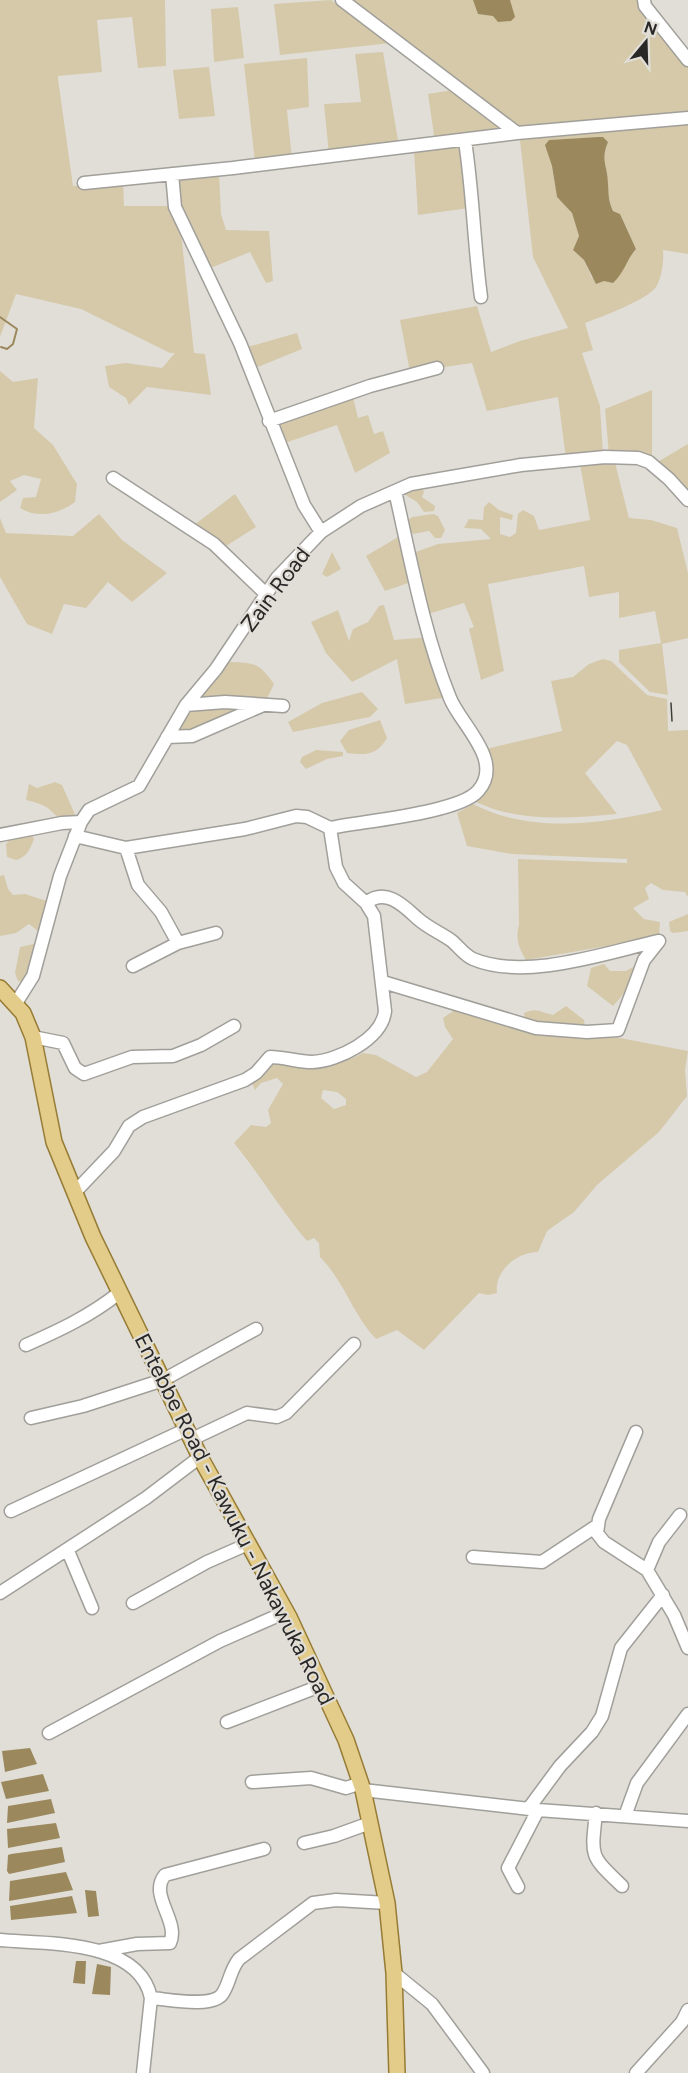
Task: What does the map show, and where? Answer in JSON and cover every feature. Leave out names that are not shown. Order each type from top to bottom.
[{"type":"main road","name":"Entebbe Road - Kawuku - Nakawuka Road","points":[[0,988],[23,1013],[33,1037],[49,1122],[75,1192],[119,1293],[200,1457],[286,1612],[346,1740],[362,1786],[387,1903],[394,1973],[397,2073]]},
{"type":"street","points":[[342,0],[517,133]]},
{"type":"street","points":[[644,0],[645,6],[688,60]]},
{"type":"street","points":[[84,183],[465,141],[517,133],[688,118]]},
{"type":"street","points":[[465,141],[481,297]]},
{"type":"street","points":[[172,174],[175,207],[240,343],[307,512],[321,532]]},
{"type":"street","points":[[269,421],[370,386],[437,368]]},
{"type":"street","name":"Zain Road","points":[[16,1003],[33,976],[60,876],[81,822],[89,810],[139,786],[186,705],[216,669],[288,563],[321,532],[342,517],[395,491],[431,480],[511,467],[627,457],[649,462],[659,469],[688,500]]},
{"type":"street","points":[[113,478],[214,544],[266,594]]},
{"type":"street","points":[[75,836],[126,848],[245,829],[296,816],[318,820],[330,828],[446,809],[468,800],[480,790],[485,778],[482,752],[451,700],[438,663],[395,491]]},
{"type":"street","points":[[186,705],[225,702],[283,706]]},
{"type":"street","points":[[167,737],[192,736],[261,706]]},
{"type":"street","points":[[0,836],[62,823],[81,822]]},
{"type":"street","points":[[75,1192],[114,1151],[129,1126],[143,1117],[245,1080],[256,1073],[270,1058],[313,1062],[332,1059],[376,1032],[384,1023],[383,982],[374,916],[366,903],[348,889],[336,867],[330,828]]},
{"type":"street","points":[[126,848],[138,885],[161,912],[178,943]]},
{"type":"street","points":[[366,903],[387,898],[398,900],[417,918],[453,942],[469,957],[501,967],[518,968],[576,959],[659,941],[644,960],[618,1030],[565,1032],[536,1028],[383,982]]},
{"type":"street","points":[[132,966],[178,943],[216,933]]},
{"type":"street","points":[[33,1037],[63,1043],[75,1068],[84,1074],[132,1057],[173,1056],[201,1045],[234,1026]]},
{"type":"street","points":[[26,1345],[95,1312],[119,1293]]},
{"type":"street","points":[[31,1418],[103,1401],[163,1380],[256,1329]]},
{"type":"street","points":[[10,1511],[189,1434],[247,1413],[277,1417],[286,1413],[354,1344]]},
{"type":"street","points":[[636,1432],[598,1525],[597,1533],[604,1542],[647,1569],[663,1594],[688,1648]]},
{"type":"street","points":[[0,1593],[68,1551],[146,1498],[200,1457]]},
{"type":"street","points":[[647,1569],[659,1542],[680,1515]]},
{"type":"street","points":[[473,1557],[542,1562],[598,1525]]},
{"type":"street","points":[[133,1603],[207,1562],[248,1544]]},
{"type":"street","points":[[68,1551],[92,1608]]},
{"type":"street","points":[[518,1887],[508,1868],[534,1809],[560,1766],[592,1732],[602,1716],[621,1648],[663,1594]]},
{"type":"street","points":[[49,1733],[220,1641],[286,1612]]},
{"type":"street","points":[[678,1625],[688,1614]]},
{"type":"street","points":[[227,1722],[320,1686]]},
{"type":"street","points":[[625,1816],[637,1783],[688,1714]]},
{"type":"street","points":[[252,1782],[311,1778],[346,1788],[362,1786],[406,1797],[688,1821]]},
{"type":"street","points":[[596,1813],[592,1853],[596,1861],[622,1886]]},
{"type":"street","points":[[304,1843],[334,1836],[370,1823]]},
{"type":"street","points":[[98,1951],[137,1944],[170,1943],[172,1927],[159,1889],[160,1880],[165,1875],[264,1849]]},
{"type":"street","points":[[151,1998],[197,2002],[216,2000],[223,1995],[232,1967],[238,1959],[313,1903],[336,1900],[387,1903]]},
{"type":"street","points":[[0,1940],[77,1946],[119,1959],[136,1971],[149,1988],[151,1998],[143,2073]]},
{"type":"street","points":[[394,1973],[432,2004],[483,2073]]},
{"type":"street","points":[[636,2073],[682,2022],[688,2010]]},
{"type":"shaded area","points":[[0,0],[165,0],[166,66],[138,68],[132,17],[97,20],[102,72],[58,76],[58,79],[73,186],[123,181],[124,206],[172,206],[180,224],[194,353],[205,354],[211,395],[147,387],[129,405],[126,398],[109,387],[105,366],[126,363],[162,368],[175,353],[170,353],[81,309],[16,294],[0,337]]},
{"type":"shaded area","points":[[331,0],[391,43],[280,55],[274,4]]},
{"type":"shaded area","points":[[348,0],[639,0],[688,65],[688,113],[519,128]]},
{"type":"shaded area","points":[[473,0],[510,0],[515,17],[511,21],[498,22],[493,16],[478,14]]},
{"type":"shaded area","points":[[238,7],[244,58],[214,62],[211,9]]},
{"type":"shaded area","points":[[383,52],[399,146],[329,154],[324,104],[361,102],[355,54]]},
{"type":"shaded area","points":[[307,58],[309,107],[287,110],[292,159],[255,162],[244,64]]},
{"type":"shaded area","points":[[209,67],[215,116],[179,119],[173,70]]},
{"type":"shaded area","points":[[453,90],[505,128],[505,134],[435,142],[428,94]]},
{"type":"shaded area","points":[[688,122],[688,254],[663,250],[660,279],[651,292],[623,308],[585,323],[593,350],[582,353],[600,406],[603,455],[566,459],[558,397],[487,411],[472,363],[410,372],[400,320],[477,306],[491,352],[520,341],[568,328],[533,257],[520,140]],"holes":[[[603,137],[608,142],[604,159],[610,204],[613,211],[620,214],[636,249],[624,267],[592,278],[584,260],[573,250],[579,236],[572,213],[557,197],[546,145],[549,140]]]},
{"type":"shaded area","points":[[603,137],[608,142],[604,159],[610,204],[613,211],[620,214],[636,249],[613,283],[604,281],[596,284],[584,260],[573,250],[579,236],[572,213],[557,197],[552,166],[545,145],[549,140]]},
{"type":"shaded area","points":[[462,146],[469,208],[418,215],[414,151]]},
{"type":"shaded area","points":[[219,173],[221,214],[226,230],[269,231],[273,281],[266,283],[250,252],[208,269],[180,212],[178,177]]},
{"type":"shaded area","points":[[297,333],[302,349],[253,369],[244,348]]},
{"type":"shaded area","points":[[0,371],[13,382],[38,378],[34,428],[53,445],[77,484],[75,502],[62,510],[41,514],[20,508],[23,498],[36,497],[41,479],[24,475],[10,481],[17,490],[0,502]]},
{"type":"shaded area","points":[[652,390],[652,461],[609,455],[605,409]]},
{"type":"shaded area","points":[[353,397],[358,418],[368,415],[374,434],[383,431],[390,453],[355,473],[337,425],[282,444],[272,425]]},
{"type":"shaded area","points":[[688,444],[688,496],[656,463]]},
{"type":"shaded area","points":[[615,463],[629,518],[651,520],[677,528],[688,573],[688,638],[662,644],[668,695],[650,692],[619,662],[619,650],[661,643],[655,611],[619,618],[619,592],[589,597],[584,566],[488,584],[504,671],[481,680],[469,629],[474,627],[464,603],[428,614],[413,553],[438,544],[491,539],[481,529],[464,528],[469,519],[483,520],[484,507],[489,502],[499,510],[513,515],[512,520],[500,517],[500,534],[510,537],[516,533],[518,514],[523,510],[534,516],[539,530],[590,520],[580,464]]},
{"type":"shaded area","points":[[421,486],[424,492],[422,497],[435,506],[434,511],[424,512],[417,502],[404,494],[408,488]]},
{"type":"shaded area","points":[[235,494],[256,527],[223,548],[194,525]]},
{"type":"shaded area","points":[[99,514],[122,540],[167,573],[132,602],[108,582],[86,608],[64,604],[52,634],[27,624],[0,577],[0,518],[6,533],[73,536]]},
{"type":"shaded area","points":[[433,514],[438,516],[445,530],[441,538],[435,538],[429,531],[413,534],[405,523],[412,517]]},
{"type":"shaded area","points":[[400,536],[414,581],[385,591],[366,556]]},
{"type":"shaded area","points":[[332,552],[341,569],[327,577],[322,574]]},
{"type":"shaded area","points":[[384,605],[394,640],[430,637],[448,697],[405,704],[397,659],[352,682],[326,653],[311,622],[338,610],[349,641],[353,629],[368,622],[379,606]]},
{"type":"shaded area","points":[[603,659],[611,661],[647,695],[667,699],[668,731],[688,730],[688,897],[685,892],[663,890],[651,883],[645,888],[649,899],[633,908],[644,919],[660,922],[659,937],[526,960],[518,939],[518,859],[627,863],[627,859],[512,854],[467,846],[457,813],[473,804],[518,820],[566,824],[615,819],[662,810],[627,745],[617,741],[585,773],[617,814],[564,817],[528,816],[493,809],[476,802],[485,789],[489,777],[486,749],[562,731],[551,681],[573,677],[589,664]]},
{"type":"shaded area","points":[[229,662],[255,665],[264,671],[274,684],[266,700],[232,721],[198,731],[176,733],[193,698]]},
{"type":"shaded area","points":[[362,692],[378,709],[370,717],[293,732],[288,722],[322,703]]},
{"type":"shaded area","points":[[380,720],[387,738],[379,748],[366,754],[347,753],[340,741],[349,730]]},
{"type":"shaded area","points":[[316,750],[343,752],[343,756],[327,759],[306,769],[300,762],[302,757]]},
{"type":"shaded area","points":[[55,782],[62,785],[77,819],[68,821],[62,819],[44,806],[26,800],[29,784],[37,788]]},
{"type":"shaded area","points":[[32,835],[34,839],[25,855],[16,860],[7,857],[6,844],[13,836]]},
{"type":"shaded area","points":[[4,875],[8,889],[13,895],[25,894],[50,902],[43,929],[38,931],[29,924],[16,933],[0,936],[0,876]]},
{"type":"shaded area","points":[[688,914],[688,931],[673,933],[670,931],[669,922]]},
{"type":"shaded area","points":[[38,943],[27,983],[18,981],[15,973],[20,947]]},
{"type":"shaded area","points":[[640,963],[628,989],[613,1006],[587,986],[591,968],[604,964],[610,971],[626,971]]},
{"type":"shaded area","points":[[566,1006],[584,1020],[585,1027],[547,1026],[525,1020],[524,1013],[528,1011],[553,1015]]},
{"type":"shaded area","points":[[456,1009],[514,1028],[559,1037],[620,1038],[688,1051],[685,1070],[687,1096],[659,1132],[597,1185],[574,1212],[547,1231],[538,1252],[522,1255],[503,1270],[499,1277],[497,1293],[488,1295],[479,1293],[424,1350],[397,1330],[376,1339],[368,1330],[336,1277],[320,1257],[319,1243],[314,1238],[307,1241],[234,1143],[251,1125],[266,1127],[271,1123],[268,1110],[283,1084],[277,1078],[261,1083],[255,1090],[252,1083],[269,1063],[329,1064],[363,1053],[376,1055],[416,1077],[427,1072],[453,1039],[445,1027],[443,1018]],"holes":[[[323,1090],[337,1092],[346,1099],[346,1105],[334,1109],[321,1098]]]},
{"type":"shaded area","points":[[30,1748],[37,1764],[5,1772],[2,1751]]},
{"type":"shaded area","points":[[43,1774],[49,1791],[6,1799],[1,1782]]},
{"type":"shaded area","points":[[51,1799],[55,1813],[7,1823],[8,1806]]},
{"type":"shaded area","points":[[56,1823],[60,1838],[8,1848],[7,1829]]},
{"type":"shaded area","points":[[62,1847],[65,1862],[9,1874],[7,1871],[8,1855]]},
{"type":"shaded area","points":[[66,1872],[73,1890],[9,1901],[10,1881]]},
{"type":"shaded area","points":[[85,1890],[96,1891],[99,1916],[88,1917]]},
{"type":"shaded area","points":[[72,1896],[77,1913],[11,1920],[10,1906]]},
{"type":"shaded area","points":[[76,1961],[86,1961],[85,1984],[73,1983]]},
{"type":"shaded area","points":[[97,1964],[111,1967],[110,1995],[92,1994]]},
{"type":"waterway","points":[[0,317],[17,329],[13,344],[7,349],[1,347]]},
{"type":"tram line","points":[[671,703],[672,721]]}]
